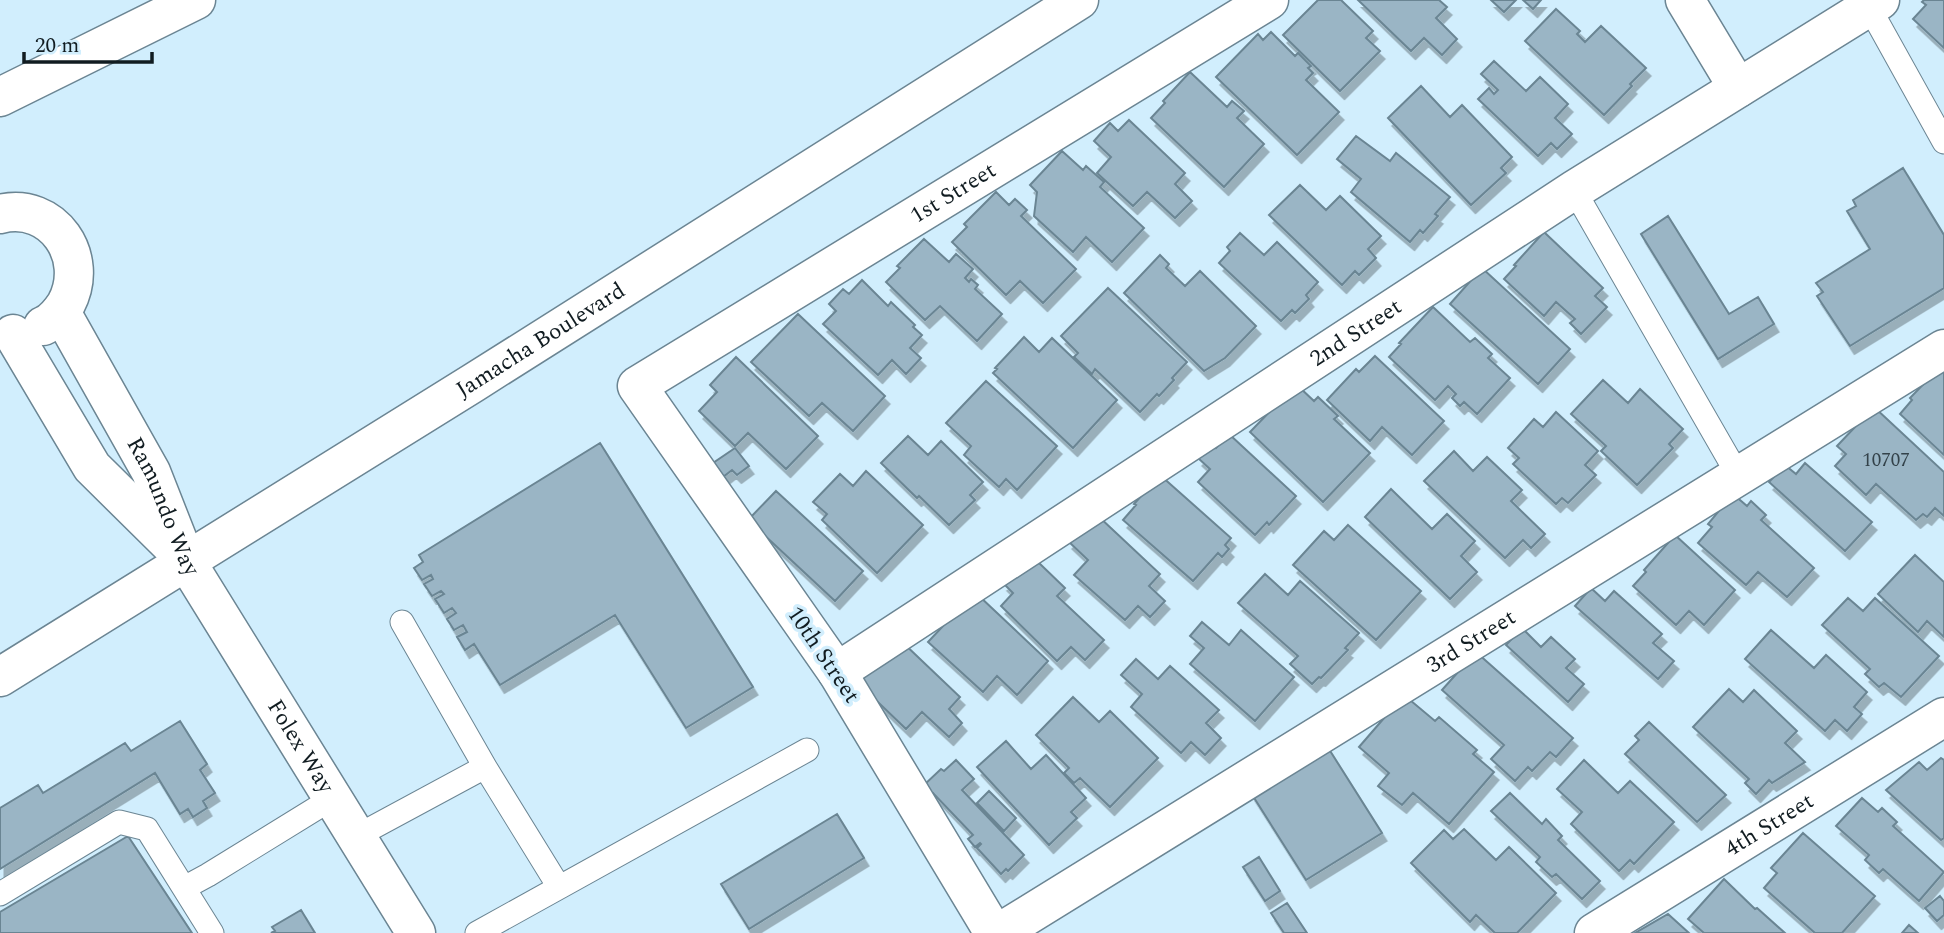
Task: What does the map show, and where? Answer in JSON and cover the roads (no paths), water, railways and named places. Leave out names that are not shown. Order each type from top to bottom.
[{"type":"street","points":[[0,97],[196,0]]},
{"type":"street","name":"Jamacha Boulevard","points":[[0,677],[485,376],[1079,0]]},
{"type":"street","name":"1st Street","points":[[637,386],[1269,0]]},
{"type":"street","points":[[1685,0],[1738,88]]},
{"type":"street","name":"2nd Street","points":[[836,672],[1574,190],[1875,3]]},
{"type":"street","points":[[0,214],[11,211],[35,215],[55,227],[69,246],[75,268],[74,280],[72,292],[61,312]]},
{"type":"street","name":"Ramundo Way","points":[[61,312],[151,472],[186,561],[92,467],[7,333],[31,331],[48,324],[61,312]]},
{"type":"street","name":"3rd Street","points":[[997,933],[1944,349]]},
{"type":"street","name":"10th Street","points":[[637,386],[836,672],[997,933]]},
{"type":"street","name":"Folex Way","points":[[186,561],[416,933]]},
{"type":"street","name":"4th Street","points":[[1594,933],[1944,717]]},
{"type":"lane","points":[[1875,3],[1944,142]]},
{"type":"lane","points":[[1574,190],[1738,475]]},
{"type":"lane","points":[[402,622],[485,767],[559,887]]},
{"type":"lane","points":[[477,933],[807,750]]},
{"type":"lane","points":[[357,836],[485,767]]},
{"type":"lane","points":[[184,888],[333,798]]},
{"type":"lane","points":[[0,894],[119,821],[147,829],[212,933]]}]
